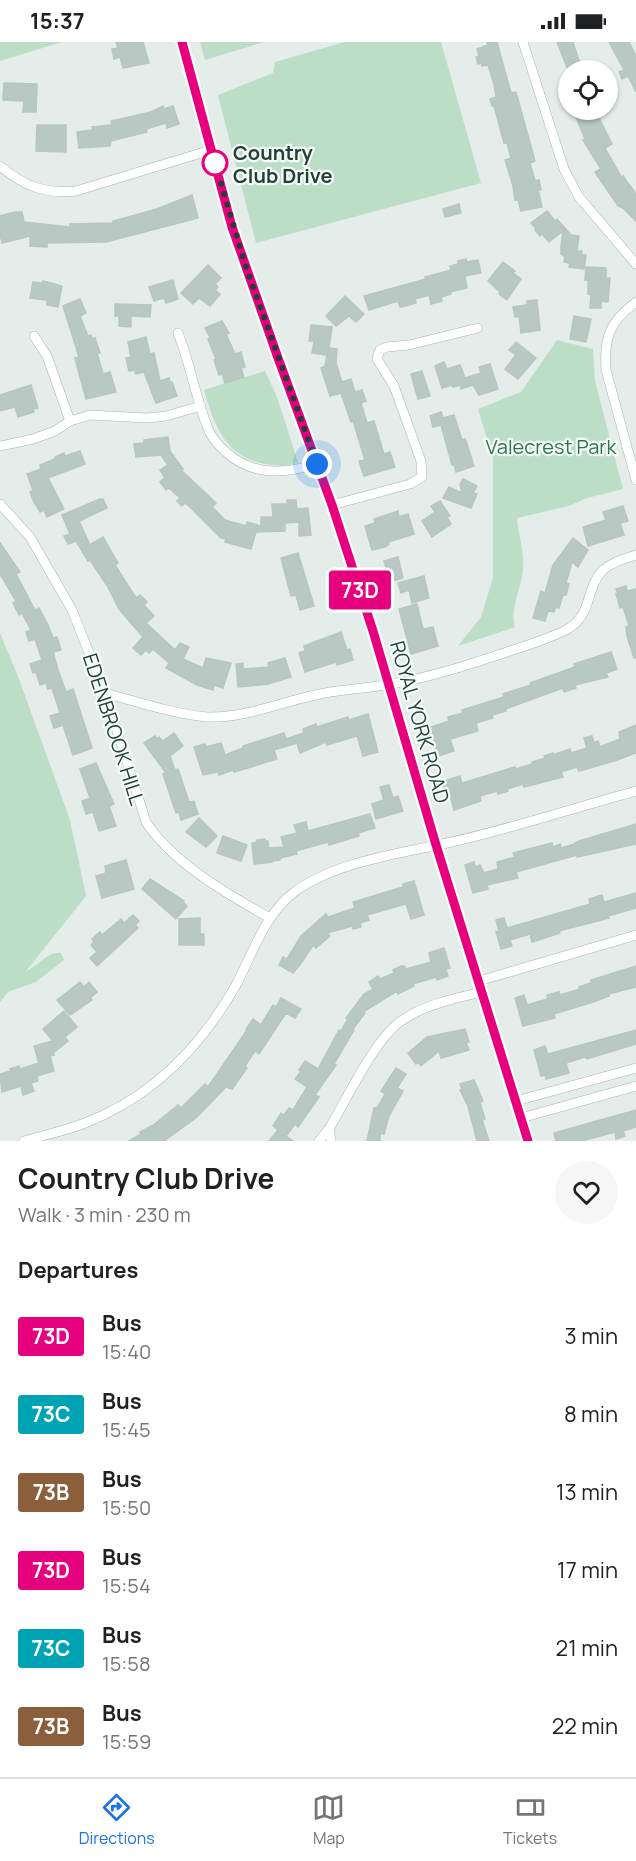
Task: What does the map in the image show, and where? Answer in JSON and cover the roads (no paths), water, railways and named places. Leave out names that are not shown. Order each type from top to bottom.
[{"type":"main road","name":"ROYAL YORK ROAD","points":[[182,42],[246,267],[332,505],[528,1141]]},
{"type":"street","points":[[523,42],[564,169],[579,197],[636,264]]},
{"type":"street","points":[[0,166],[10,175],[31,186],[57,193],[76,191],[211,150]]},
{"type":"street","points":[[636,302],[621,315],[612,327],[604,352],[608,381],[636,480]]},
{"type":"street","points":[[332,505],[410,484],[422,477],[421,461],[394,386],[377,359],[380,350],[478,328]]},
{"type":"street","points":[[178,333],[186,351],[207,427],[222,448],[241,463],[252,468],[273,472],[300,469],[317,464]]},
{"type":"street","points":[[34,336],[47,356],[70,421]]},
{"type":"street","points":[[0,446],[33,439],[55,431],[70,421],[90,415],[156,417],[201,406]]},
{"type":"street","name":"EDENBROOK HILL","points":[[0,504],[30,537],[72,610],[105,693],[140,807],[154,834],[180,860],[270,918]]},
{"type":"street","points":[[105,693],[207,717],[245,714],[338,690],[389,685],[486,659],[568,629],[580,619],[585,611],[596,582],[604,570],[611,564],[636,555]]},
{"type":"street","points":[[24,1141],[84,1124],[135,1097],[165,1075],[193,1047],[218,1015],[270,918],[292,894],[311,881],[330,873],[396,854],[636,791]]},
{"type":"street","points":[[319,1141],[329,1129],[381,1040],[393,1026],[418,1011],[480,986],[636,935]]},
{"type":"street","points":[[516,1101],[636,1068]]},
{"type":"street","points":[[521,1118],[636,1086]]},
{"type":"street","points":[[329,1129],[331,1141]]},
{"type":"place","name":"Country Club Drive","points":[[215,163]]},
{"type":"park label","name":"Valecrest Park","points":[[551,446]]}]
